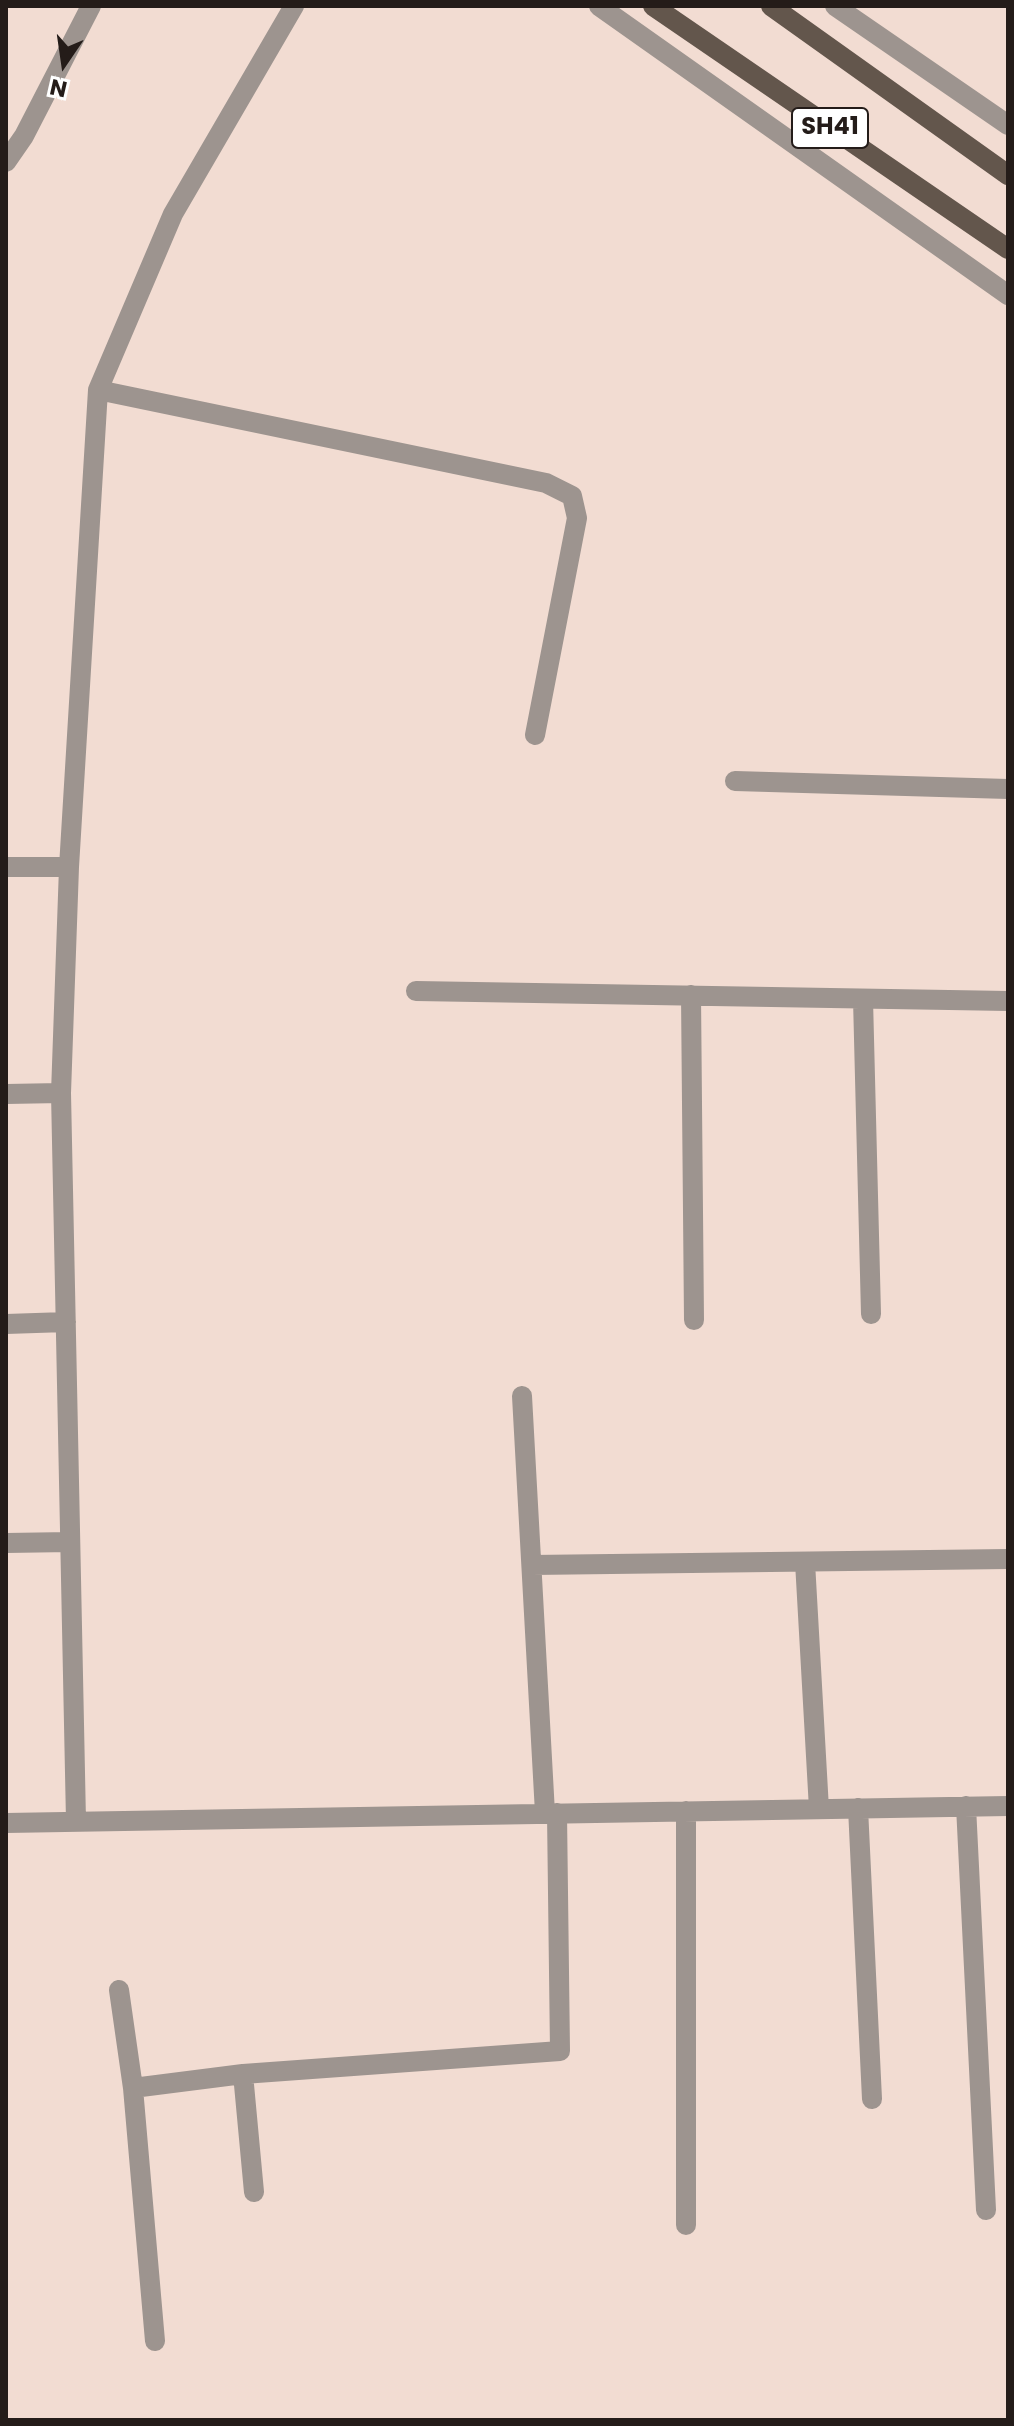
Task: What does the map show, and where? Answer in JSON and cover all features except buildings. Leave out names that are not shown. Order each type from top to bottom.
[{"type":"main road","name":"SH41","points":[[653,6],[1008,249]]},
{"type":"main road","name":"SH41","points":[[771,6],[1008,175]]},
{"type":"street","points":[[6,162],[24,136],[91,6]]},
{"type":"street","points":[[76,1821],[61,1093],[69,867],[98,390],[173,214],[294,6]]},
{"type":"street","points":[[599,6],[1008,295]]},
{"type":"street","points":[[835,6],[1008,125]]},
{"type":"street","points":[[98,390],[546,483],[572,496],[577,518],[535,735]]},
{"type":"street","points":[[735,781],[1008,789]]},
{"type":"street","points":[[6,867],[69,867]]},
{"type":"street","points":[[416,991],[1008,1001]]},
{"type":"street","points":[[691,995],[694,1320]]},
{"type":"street","points":[[863,999],[871,1314]]},
{"type":"street","points":[[6,1094],[61,1093]]},
{"type":"street","points":[[6,1324],[66,1322]]},
{"type":"street","points":[[133,2088],[243,2074],[560,2051],[551,1813],[522,1396]]},
{"type":"street","points":[[6,1543],[70,1542]]},
{"type":"street","points":[[532,1565],[1008,1559]]},
{"type":"street","points":[[805,1562],[819,1809]]},
{"type":"street","points":[[966,1806],[986,2210]]},
{"type":"street","points":[[6,1823],[1008,1806]]},
{"type":"street","points":[[858,1808],[872,2099]]},
{"type":"street","points":[[686,1811],[686,2225]]},
{"type":"street","points":[[119,1990],[133,2088],[155,2341]]},
{"type":"street","points":[[243,2074],[254,2192]]}]
